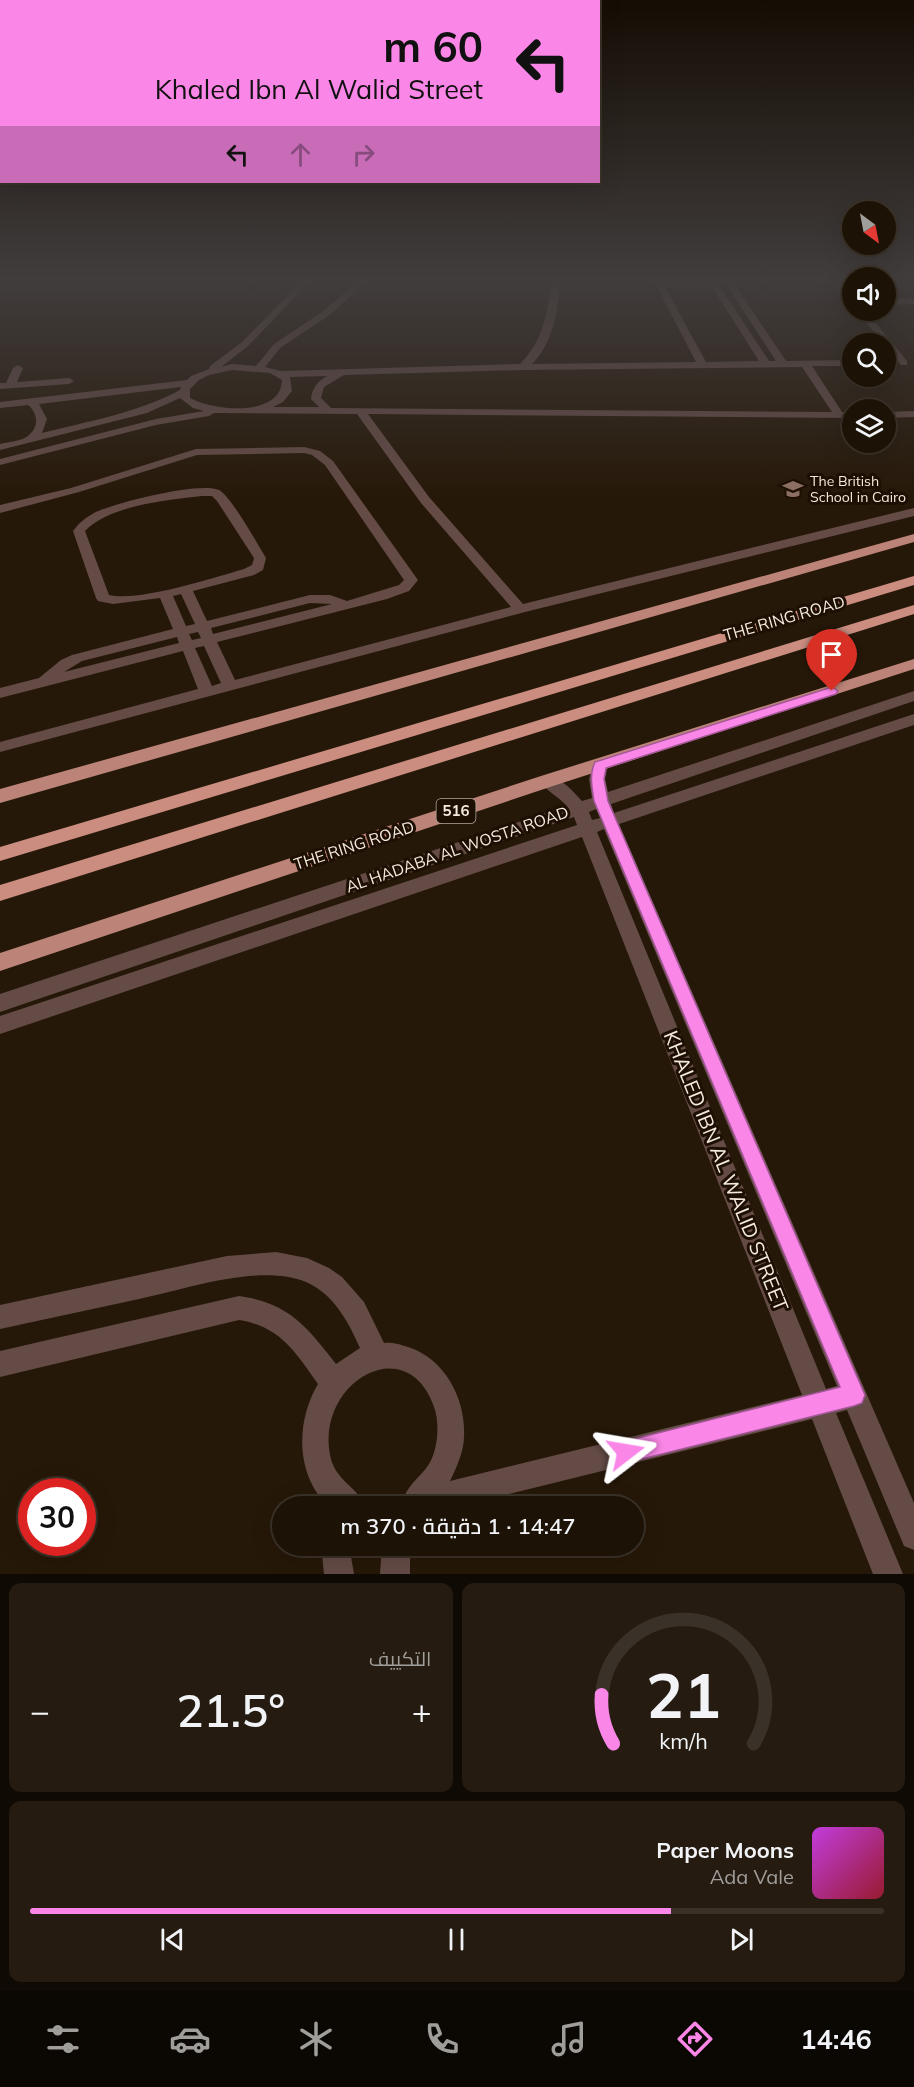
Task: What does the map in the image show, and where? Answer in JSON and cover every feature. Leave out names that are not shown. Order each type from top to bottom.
[{"type":"highway","points":[[0,796],[914,538]]},
{"type":"highway","name":"THE RING ROAD","points":[[0,854],[574,680],[914,580]]},
{"type":"highway","name":"THE RING ROAD","points":[[0,893],[914,609]]},
{"type":"highway","name":"THE RING ROAD","points":[[0,962],[546,781],[914,664]]},
{"type":"street","points":[[0,447],[143,411],[166,402],[206,373],[250,352]]},
{"type":"street","points":[[256,352],[260,367]]},
{"type":"street","points":[[523,367],[536,352]]},
{"type":"street","points":[[696,352],[702,364]]},
{"type":"street","points":[[759,352],[766,364]]},
{"type":"street","points":[[775,352],[783,364]]},
{"type":"street","points":[[805,363],[840,415]]},
{"type":"street","points":[[206,373],[232,367],[260,367],[281,374],[523,367],[842,363]]},
{"type":"street","points":[[5,385],[18,368]]},
{"type":"street","points":[[329,411],[319,403],[317,390],[324,382],[345,372]]},
{"type":"street","points":[[251,410],[273,403],[286,393],[290,386],[281,374]]},
{"type":"street","points":[[5,385],[69,381]]},
{"type":"street","points":[[0,405],[185,388]]},
{"type":"street","points":[[185,388],[185,399],[192,405],[217,412]]},
{"type":"street","points":[[29,401],[41,411],[43,420],[40,429],[32,439]]},
{"type":"street","points":[[0,462],[156,422],[217,412],[251,410],[840,415]]},
{"type":"street","points":[[143,411],[156,422]]},
{"type":"street","points":[[360,411],[425,500],[519,609]]},
{"type":"street","points":[[896,415],[914,414]]},
{"type":"street","points":[[0,509],[75,490],[196,452],[310,451],[329,463],[411,580],[408,585],[398,591],[0,693]]},
{"type":"street","points":[[202,492],[220,496],[261,558],[260,564],[249,572],[185,588],[118,601],[106,600],[79,531],[83,524],[109,512],[146,501],[202,492]]},
{"type":"street","points":[[0,747],[519,609],[914,512]]},
{"type":"street","points":[[185,588],[230,686]]},
{"type":"street","points":[[165,593],[207,692]]},
{"type":"street","points":[[43,682],[77,657],[181,630],[310,599],[330,598],[347,605]]},
{"type":"street","name":"AL HADABA AL WOSTA ROAD","points":[[605,811],[914,696]]},
{"type":"street","name":"AL HADABA AL WOSTA ROAD","points":[[0,1003],[605,811],[914,718]]},
{"type":"street","name":"KHALED IBN AL WALID STREET","points":[[600,765],[597,779],[605,811],[914,1536]]},
{"type":"street","name":"KHALED IBN AL WALID STREET","points":[[546,781],[562,790],[583,818],[888,1574]]},
{"type":"street","name":"AL HADABA AL WOSTA ROAD","points":[[0,1025],[583,818]]},
{"type":"street","points":[[0,1317],[227,1268],[263,1262],[282,1263],[310,1270],[334,1286],[348,1300],[377,1356]]},
{"type":"street","points":[[0,1364],[222,1311],[247,1308],[271,1314],[285,1323],[334,1383]]},
{"type":"street","points":[[330,1496],[316,1452],[315,1434],[324,1398],[346,1370],[361,1360],[394,1355],[410,1359],[436,1380],[451,1414],[452,1434],[449,1454],[442,1473],[431,1489],[423,1496]]},
{"type":"street","points":[[446,1496],[854,1395]]},
{"type":"street","points":[[337,1556],[339,1574]]},
{"type":"street","points":[[395,1574],[396,1556]]},
{"type":"place","name":"The British School in Cairo","points":[[793,489]]},
{"type":"route","points":[[626,1452],[854,1395],[601,801],[597,779],[600,765],[832,691]]}]
